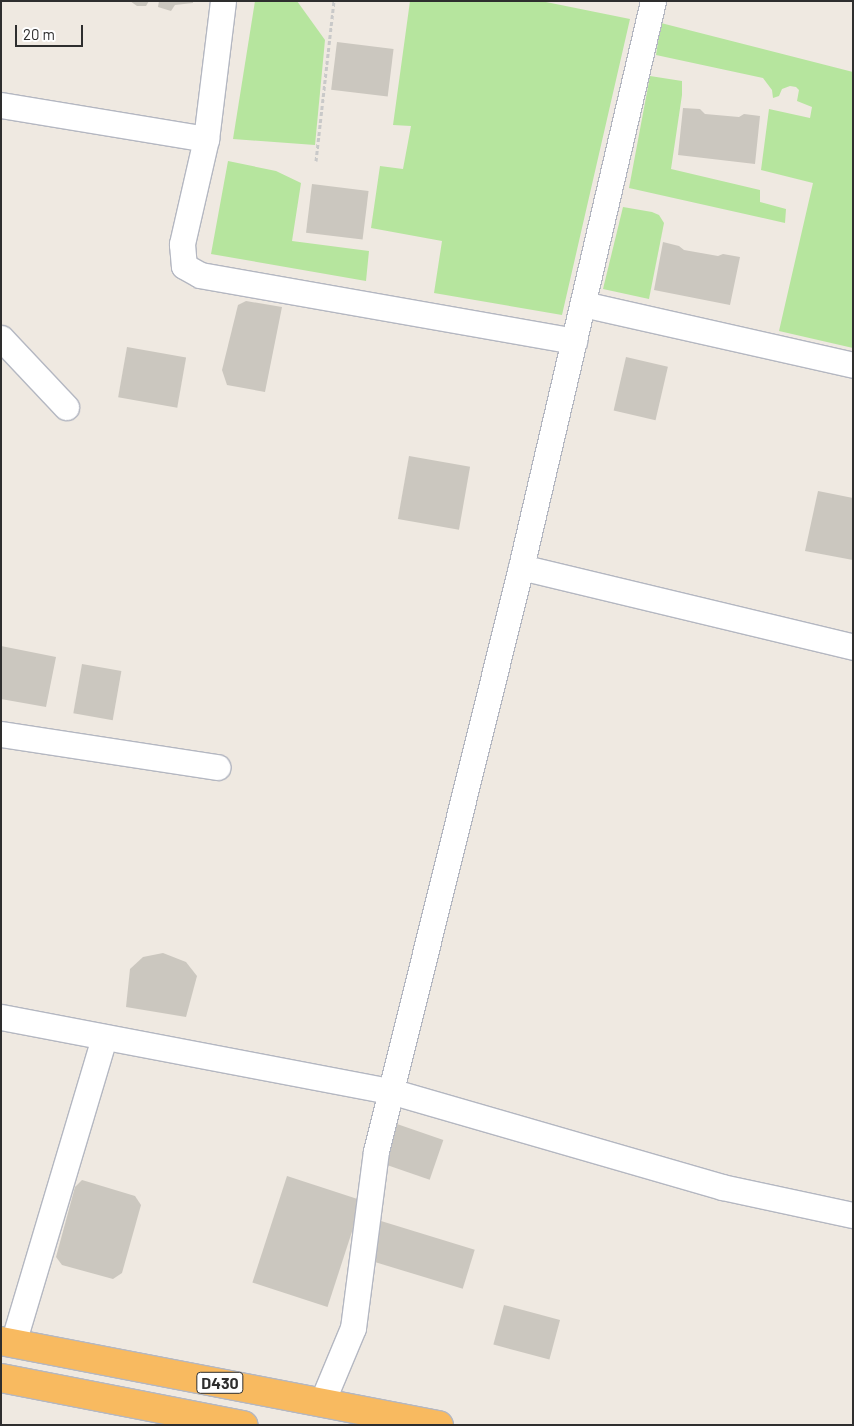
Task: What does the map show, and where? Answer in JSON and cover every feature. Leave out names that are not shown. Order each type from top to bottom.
[{"type":"highway","name":"D430","points":[[7,1342],[439,1425]]},
{"type":"highway","name":"D430","points":[[1,1378],[243,1425]]},
{"type":"street","points":[[223,1],[206,139],[182,244],[184,266],[200,275],[574,341]]},
{"type":"street","points":[[322,1402],[353,1328],[376,1151],[521,568],[652,1]]},
{"type":"street","points":[[1,105],[206,139]]},
{"type":"street","points":[[583,304],[853,365]]},
{"type":"street","points":[[1,338],[66,407]]},
{"type":"street","points":[[521,568],[853,647]]},
{"type":"street","points":[[1,734],[217,767]]},
{"type":"street","points":[[1,1017],[390,1092],[722,1187],[853,1216]]},
{"type":"street","points":[[7,1342],[104,1037]]},
{"type":"path","points":[[316,161],[334,1]]},
{"type":"green space","points":[[255,1],[297,1],[325,40],[315,145],[233,139]]},
{"type":"green space","points":[[410,1],[541,1],[630,19],[562,315],[434,293],[442,241],[371,228],[380,166],[403,169],[411,126],[393,125]]},
{"type":"green space","points":[[661,23],[853,72],[853,348],[779,331],[813,183],[761,170],[769,109],[810,118],[812,107],[797,101],[799,90],[796,87],[790,86],[782,89],[779,96],[773,98],[772,90],[763,78],[656,55]]},
{"type":"green space","points":[[650,76],[682,81],[682,95],[671,169],[760,190],[760,202],[786,209],[785,223],[629,188]]},
{"type":"green space","points":[[228,161],[276,171],[301,183],[292,241],[369,251],[366,281],[211,254]]},
{"type":"green space","points":[[623,207],[652,212],[659,215],[664,223],[649,299],[603,289]]},
{"type":"building","points":[[130,1],[149,1],[146,6],[137,6]]},
{"type":"building","points":[[159,1],[193,1],[193,3],[175,5],[171,11],[158,7]]},
{"type":"building","points":[[337,42],[394,49],[388,97],[331,90]]},
{"type":"building","points":[[683,108],[700,109],[705,114],[739,117],[744,114],[760,116],[755,164],[678,155]]},
{"type":"building","points":[[312,184],[369,191],[363,240],[306,233]]},
{"type":"building","points":[[663,242],[679,246],[684,250],[718,256],[723,254],[740,257],[730,305],[654,290]]},
{"type":"building","points":[[246,301],[282,307],[265,392],[227,385],[222,370],[238,305]]},
{"type":"building","points":[[127,347],[186,357],[177,408],[118,397]]},
{"type":"building","points":[[626,357],[668,367],[656,420],[614,411]]},
{"type":"building","points":[[409,456],[470,467],[459,530],[398,519]]},
{"type":"building","points":[[818,491],[853,498],[853,560],[805,551]]},
{"type":"building","points":[[1,646],[56,657],[46,707],[1,699]]},
{"type":"building","points":[[82,664],[121,671],[113,720],[73,713]]},
{"type":"building","points":[[163,953],[186,962],[197,976],[186,1017],[126,1007],[130,969],[143,957]]},
{"type":"building","points":[[397,1124],[443,1140],[430,1180],[383,1164]]},
{"type":"building","points":[[287,1176],[362,1200],[328,1307],[252,1283]]},
{"type":"building","points":[[82,1180],[135,1196],[141,1205],[122,1273],[113,1279],[62,1265],[56,1257],[75,1187]]},
{"type":"building","points":[[381,1221],[475,1250],[463,1289],[369,1260]]},
{"type":"building","points":[[504,1305],[560,1320],[549,1360],[493,1345]]}]
